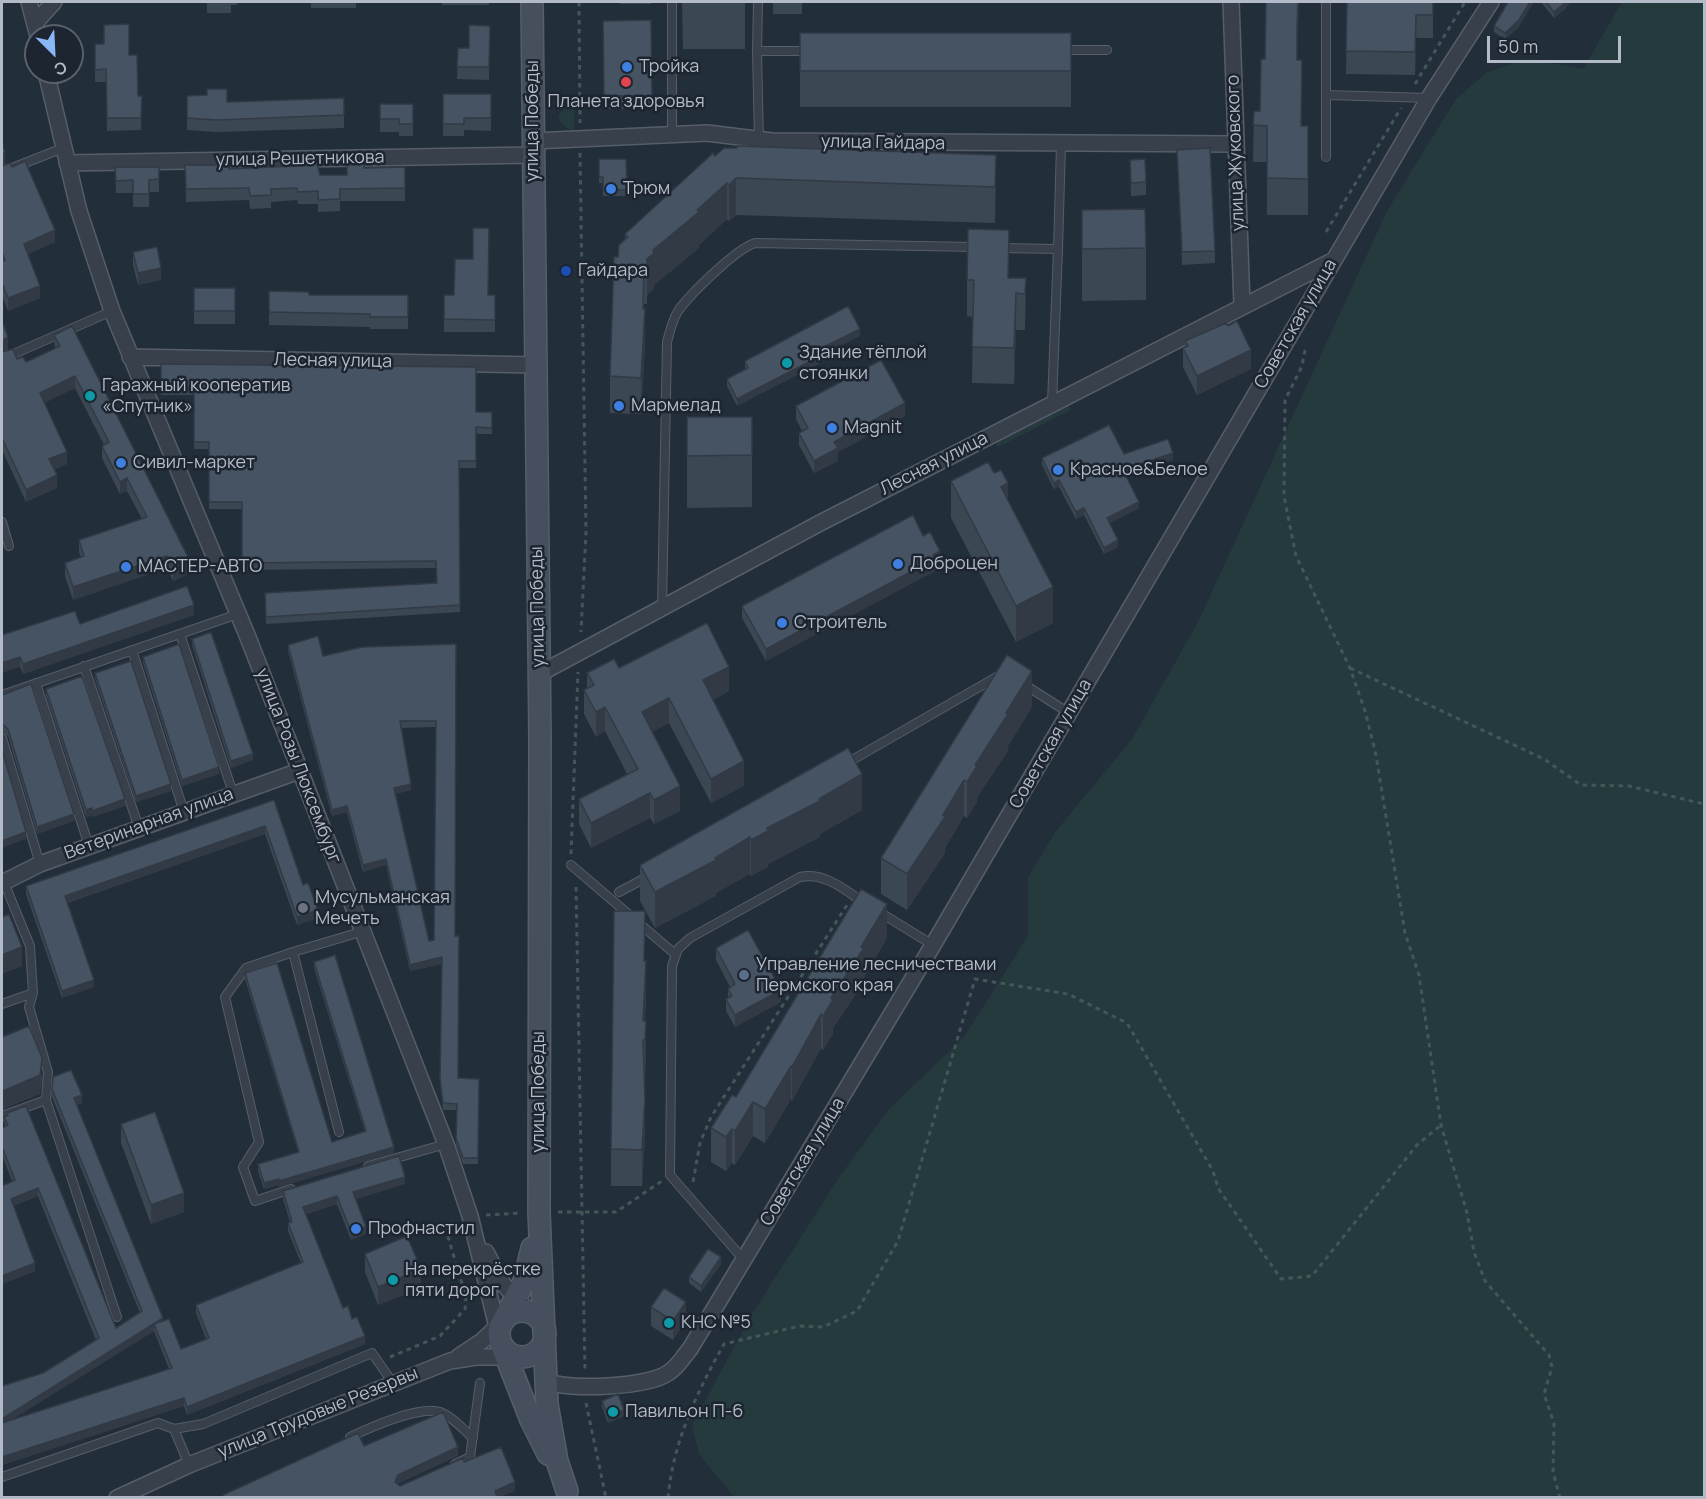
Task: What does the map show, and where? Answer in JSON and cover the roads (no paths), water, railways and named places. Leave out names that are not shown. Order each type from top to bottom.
[{"type":"street","points":[[29,2],[35,24]]},
{"type":"street","points":[[41,24],[54,2]]},
{"type":"street","name":"улица Победы","points":[[532,2],[539,674],[539,1212],[546,1335]]},
{"type":"street","name":"улица Жуковского","points":[[1231,2],[1234,144],[1242,305]]},
{"type":"street","name":"Советская улица","points":[[546,1382],[556,1386],[586,1387],[647,1380],[668,1373],[690,1349],[933,945],[1429,98],[1491,2]]},
{"type":"street","name":"улица Розы Люксембург","points":[[49,84],[67,163],[95,263],[112,311],[238,614],[298,771],[364,931],[446,1144],[531,1420],[568,1494]]},
{"type":"street","name":"улица Гайдара","points":[[533,148],[580,139],[707,133],[759,140],[1061,145],[1234,144]]},
{"type":"street","name":"улица Решетникова","points":[[67,163],[533,148]]},
{"type":"street","name":"Лесная улица","points":[[539,674],[662,610],[820,523],[1242,305],[1333,261]]},
{"type":"street","name":"Лесная улица","points":[[130,357],[536,365]]},
{"type":"street","name":"Ветеринарная улица","points":[[2,881],[40,864],[298,771]]},
{"type":"street","name":"улица Победы","points":[[523,1305],[539,1212]]},
{"type":"street","points":[[450,1361],[482,1341],[506,1341],[536,1353],[543,1345],[546,1335],[541,1321],[523,1305],[496,1274],[470,1216]]},
{"type":"street","points":[[506,1341],[523,1305]]},
{"type":"street","name":"улица Розы Люксембург","points":[[546,1335],[546,1382],[551,1432],[568,1494]]},
{"type":"street","name":"улица Трудовые Резервы","points":[[117,1497],[189,1465],[393,1383],[450,1361],[476,1357],[506,1341]]},
{"type":"street","points":[[551,1432],[552,1415],[559,1401],[586,1387]]},
{"type":"lane","points":[[672,2],[672,135]]},
{"type":"lane","points":[[758,2],[759,140]]},
{"type":"lane","points":[[1326,2],[1326,157]]},
{"type":"lane","points":[[1048,50],[1107,50]]},
{"type":"lane","points":[[758,51],[816,51]]},
{"type":"lane","points":[[1327,95],[1429,98]]},
{"type":"lane","points":[[1052,403],[1061,145]]},
{"type":"lane","points":[[2,172],[63,148]]},
{"type":"lane","points":[[662,610],[667,342],[671,326],[679,310],[731,257],[746,246],[765,241],[1058,249]]},
{"type":"lane","points":[[2,359],[112,311]]},
{"type":"lane","points":[[2,522],[9,546]]},
{"type":"lane","points":[[2,695],[238,614]]},
{"type":"lane","points":[[180,634],[233,793]]},
{"type":"lane","points":[[132,650],[184,812]]},
{"type":"lane","points":[[84,666],[139,828]]},
{"type":"lane","points":[[837,769],[990,679],[1000,675],[1011,677]]},
{"type":"lane","points":[[36,683],[89,846]]},
{"type":"lane","points":[[1021,683],[1069,713]]},
{"type":"lane","points":[[2,738],[40,864]]},
{"type":"lane","points":[[571,865],[675,954]]},
{"type":"lane","points":[[619,892],[660,869]]},
{"type":"lane","points":[[744,1261],[670,1174],[672,978],[675,954],[690,938],[800,877],[813,875],[826,879],[933,945]]},
{"type":"lane","points":[[2,881],[30,946],[33,993],[29,1007],[48,1072],[46,1100],[117,1317]]},
{"type":"lane","points":[[300,1187],[255,1201],[243,1167],[260,1142],[225,997],[246,968],[364,931]]},
{"type":"lane","points":[[292,952],[339,1132]]},
{"type":"lane","points":[[2,1004],[33,993]]},
{"type":"lane","points":[[2,1116],[46,1100]]},
{"type":"lane","points":[[357,1169],[446,1144]]},
{"type":"lane","points":[[2,1477],[158,1423],[174,1429],[203,1424],[372,1353],[393,1383]]},
{"type":"lane","points":[[450,1466],[470,1457],[480,1383]]},
{"type":"lane","points":[[344,1440],[409,1414],[436,1411],[451,1417],[473,1438]]},
{"type":"lane","points":[[174,1429],[189,1465]]},
{"type":"place","name":"Тройка","points":[[627,67]]},
{"type":"place","name":"Планета здоровья","points":[[626,82]]},
{"type":"place","name":"Трюм","points":[[611,189]]},
{"type":"place","name":"Гайдара","points":[[566,271]]},
{"type":"place","name":"Здание тёплой стоянки","points":[[787,363]]},
{"type":"place","name":"Гаражный кооператив «Спутник»","points":[[90,396]]},
{"type":"place","name":"Мармелад","points":[[619,406]]},
{"type":"place","name":"Magnit","points":[[832,428]]},
{"type":"place","name":"Сивил-маркет","points":[[121,463]]},
{"type":"place","name":"Красное&Белое","points":[[1058,470]]},
{"type":"place","name":"Доброцен","points":[[898,564]]},
{"type":"place","name":"МАСТЕР-АВТО","points":[[126,567]]},
{"type":"place","name":"Строитель","points":[[782,623]]},
{"type":"place","name":"Мусульманская Мечеть","points":[[303,908]]},
{"type":"place","name":"Управление лесничествами Пермского края","points":[[744,975]]},
{"type":"place","name":"Профнастил","points":[[356,1229]]},
{"type":"place","name":"На перекрёстке пяти дорог","points":[[393,1280]]},
{"type":"place","name":"КНС №5","points":[[669,1323]]},
{"type":"place","name":"Павильон П-6","points":[[613,1412]]}]
